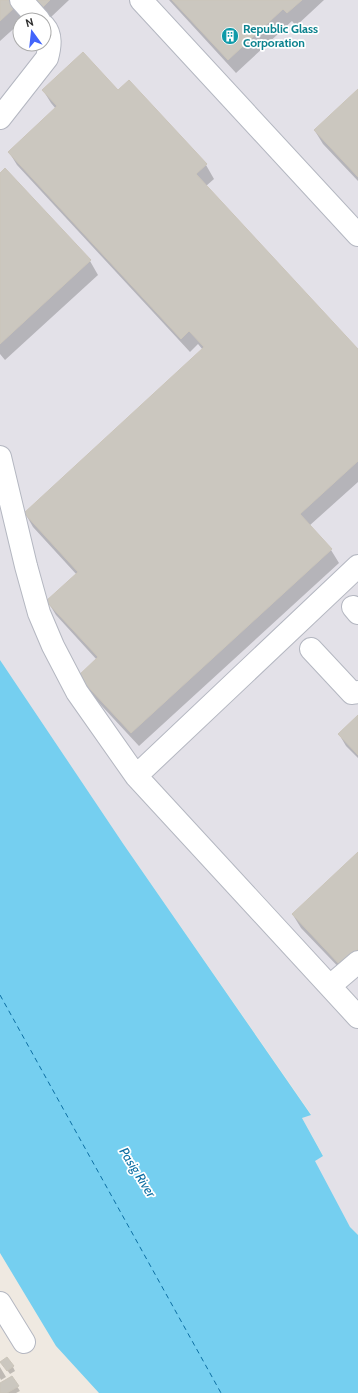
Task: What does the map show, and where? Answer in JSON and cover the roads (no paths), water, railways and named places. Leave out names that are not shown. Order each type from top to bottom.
[{"type":"lane","points":[[22,0],[32,12]]},
{"type":"lane","points":[[141,0],[358,235]]},
{"type":"lane","points":[[0,118],[47,58],[49,52]]},
{"type":"lane","points":[[0,456],[26,566],[39,613],[53,646],[77,692],[136,776],[358,1016]]},
{"type":"lane","points":[[136,776],[358,566]]},
{"type":"lane","points":[[311,649],[352,693],[358,692]]},
{"type":"lane","points":[[330,986],[358,962]]},
{"type":"lane","points":[[0,1303],[24,1342]]},
{"type":"water","name":"Pasig River","points":[[0,660],[124,845],[311,1115],[302,1118],[323,1156],[315,1161],[350,1227],[358,1235],[358,1393],[99,1393],[56,1346],[0,1253]]},
{"type":"place","name":"Republic Glass Corporation","points":[[230,36]]}]
